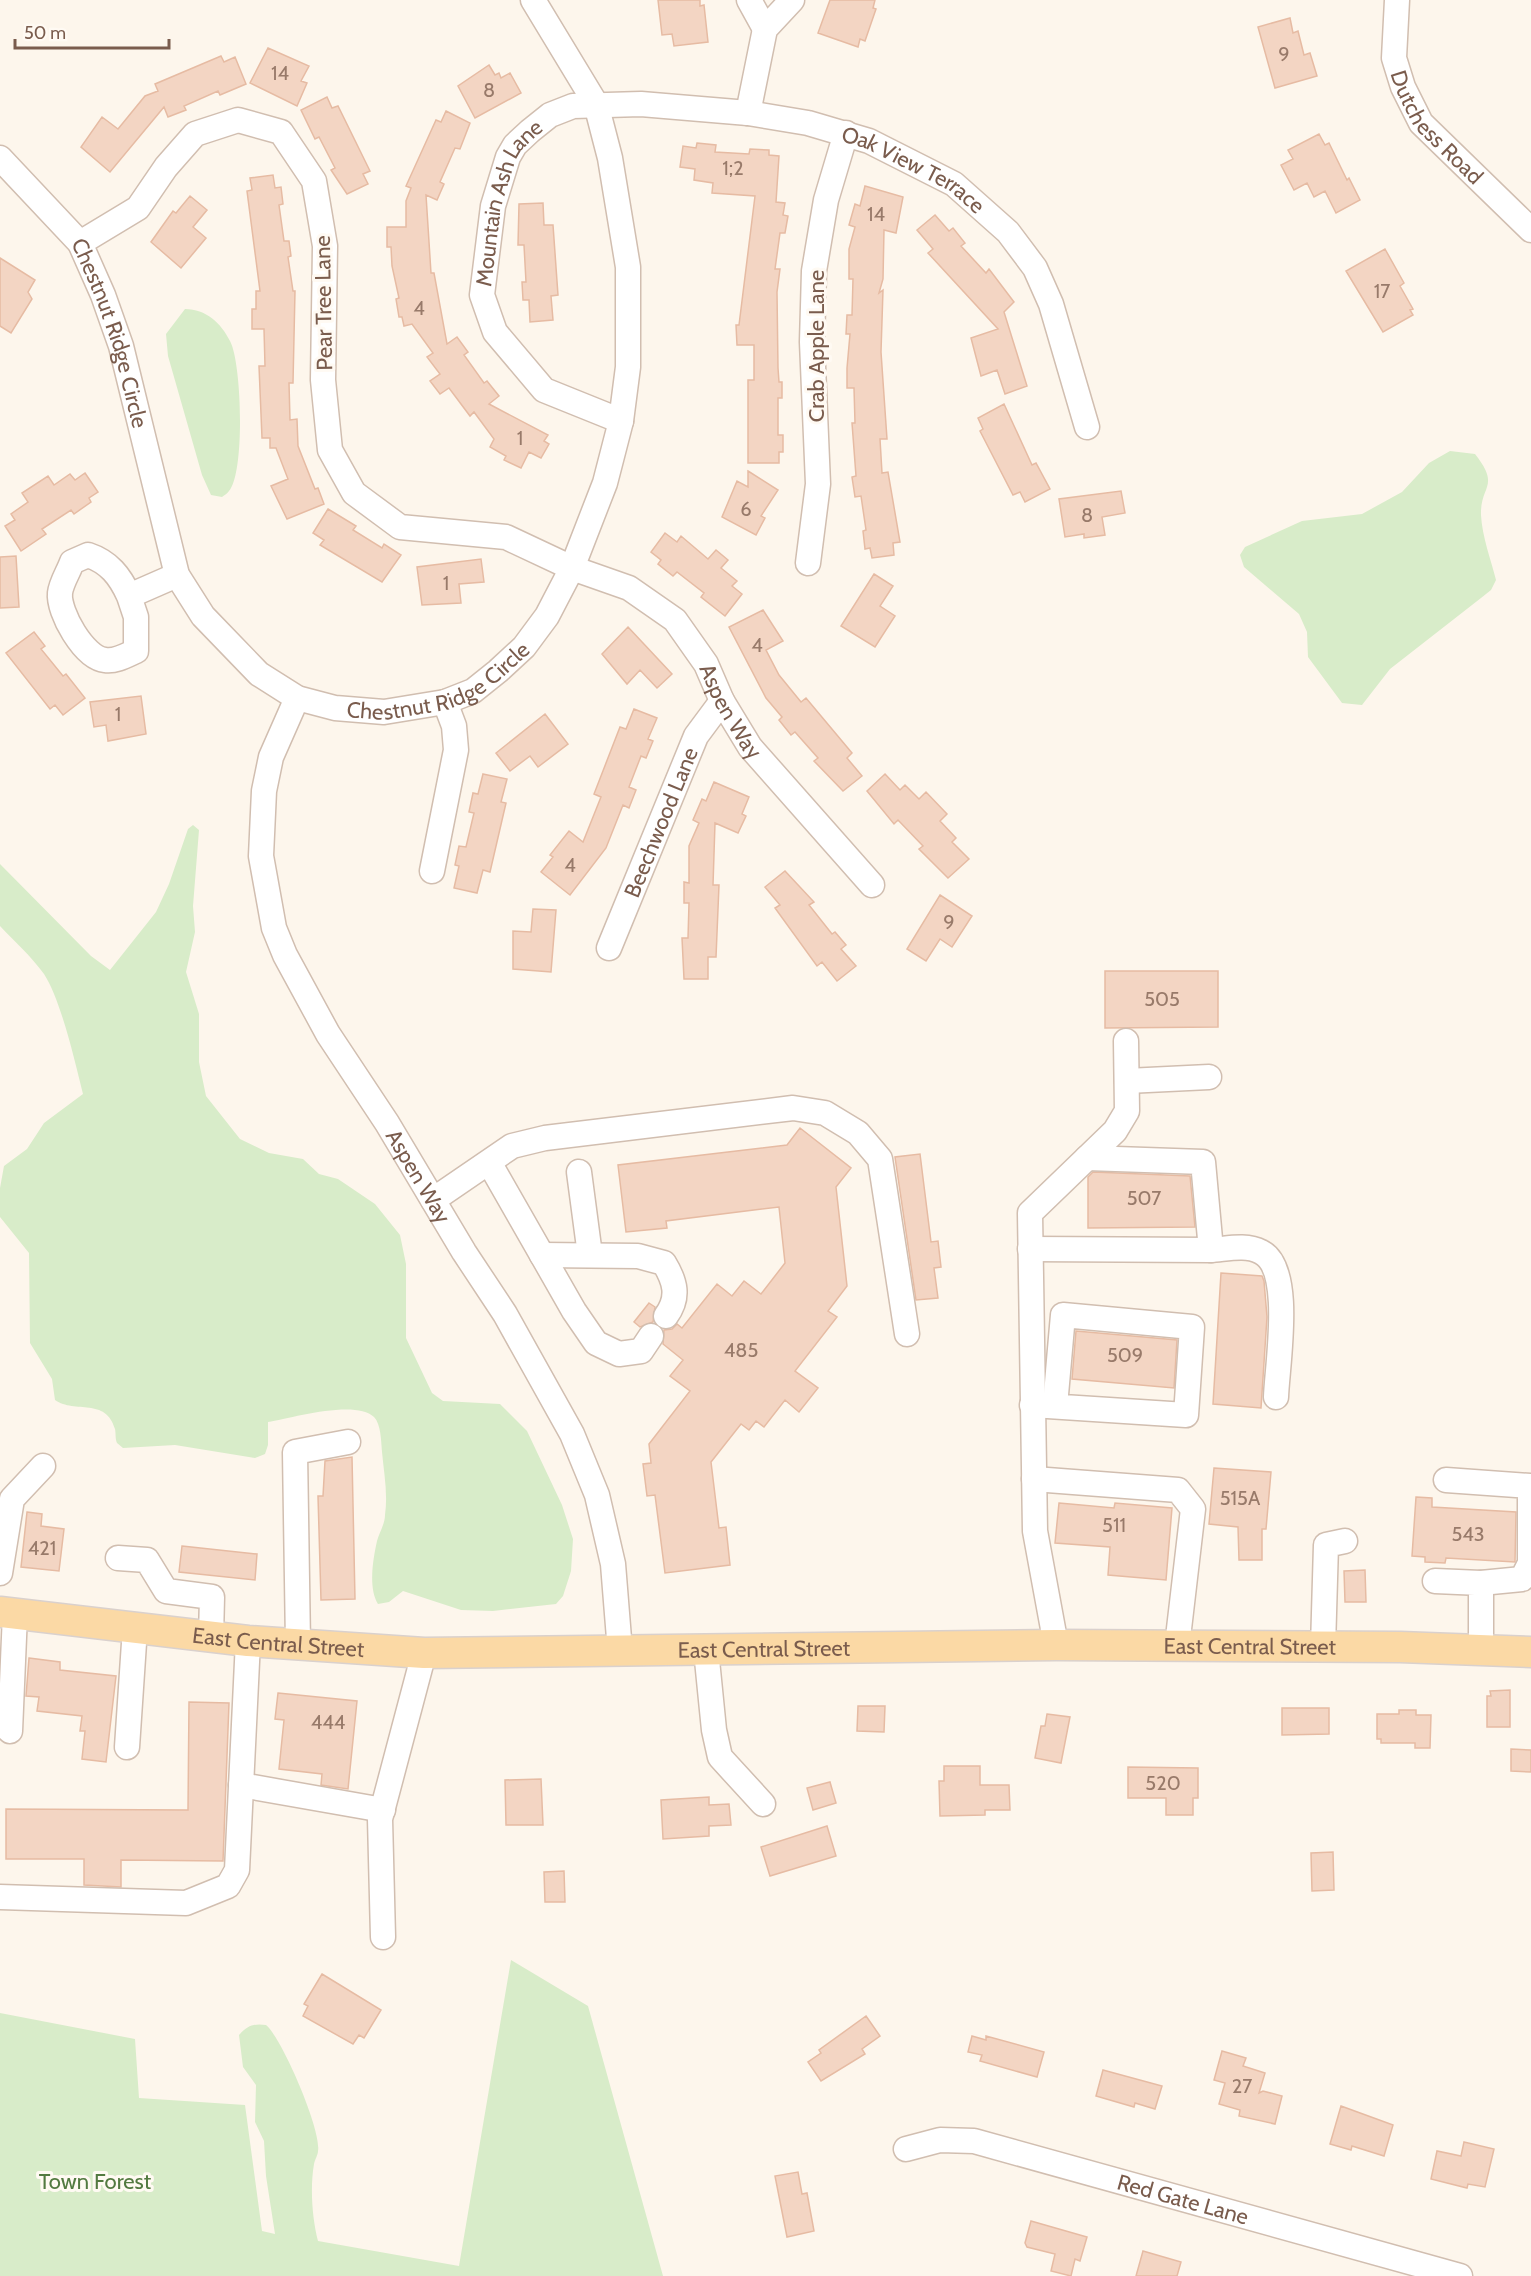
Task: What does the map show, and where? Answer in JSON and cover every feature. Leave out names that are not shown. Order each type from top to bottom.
[{"type":"main road","name":"East Central Street","points":[[7,1613],[248,1641],[424,1653],[1056,1646],[1323,1647],[1531,1652]]},
{"type":"street","name":"Chestnut Ridge Circle","points":[[0,158],[80,243],[103,295],[121,346],[177,575],[203,616],[259,674],[297,698],[335,708],[384,712],[445,702],[473,692],[524,647],[547,616],[572,568],[605,483],[621,421],[628,367],[628,267],[610,158],[596,104],[533,0]]},
{"type":"street","points":[[749,0],[765,29]]},
{"type":"street","points":[[748,113],[765,29],[792,0]]},
{"type":"street","name":"Dutchess Road","points":[[1397,0],[1394,58],[1403,87],[1421,123],[1531,230]]},
{"type":"street","name":"Oak View Terrace","points":[[596,104],[641,104],[748,113],[808,123],[846,133],[907,158],[954,184],[990,213],[1024,251],[1051,304],[1087,428]]},
{"type":"street","name":"Mountain Ash Lane","points":[[596,104],[573,106],[550,116],[515,145],[508,157],[493,206],[482,295],[495,332],[544,390],[621,421]]},
{"type":"street","name":"Pear Tree Lane","points":[[80,243],[138,208],[166,167],[195,134],[238,120],[281,132],[314,182],[325,246],[323,380],[330,450],[354,493],[400,527],[506,537],[572,568]]},
{"type":"street","name":"Crab Apple Lane","points":[[808,562],[818,484],[812,342],[814,271],[826,200],[846,133]]},
{"type":"street","name":"Aspen Way","points":[[572,568],[629,588],[675,620],[706,664],[722,701],[750,747],[872,885]]},
{"type":"street","points":[[129,596],[177,575]]},
{"type":"street","name":"Aspen Way","points":[[297,698],[271,757],[264,791],[261,856],[274,928],[285,955],[328,1034],[387,1123],[505,1314],[572,1434],[593,1485],[613,1564],[620,1651]]},
{"type":"street","name":"Beechwood Lane","points":[[609,948],[696,736],[722,701]]},
{"type":"street","points":[[432,871],[456,750],[454,726],[445,702]]},
{"type":"street","points":[[1044,1406],[1030,1249],[1030,1213],[1115,1131],[1127,1111],[1126,1041]]},
{"type":"street","points":[[1127,1082],[1209,1077]]},
{"type":"street","points":[[433,1200],[490,1164],[512,1146],[545,1138],[793,1108],[825,1113],[858,1133],[880,1159],[907,1334]]},
{"type":"street","points":[[1087,1158],[1203,1162],[1211,1250]]},
{"type":"street","points":[[490,1164],[596,1343],[619,1354],[641,1351],[651,1336]]},
{"type":"street","points":[[579,1172],[590,1255]]},
{"type":"street","points":[[1030,1249],[1211,1250],[1243,1247],[1262,1252],[1275,1264],[1280,1281],[1281,1309],[1276,1397]]},
{"type":"street","points":[[542,1255],[638,1256],[664,1263],[676,1282],[672,1308],[666,1316]]},
{"type":"street","points":[[1044,1406],[1186,1415],[1192,1327],[1063,1315],[1044,1406],[1034,1479],[1035,1531],[1056,1646]]},
{"type":"street","points":[[298,1644],[295,1452],[348,1442]]},
{"type":"street","points":[[0,1573],[12,1499],[43,1466]]},
{"type":"street","points":[[1034,1479],[1178,1490],[1193,1509],[1177,1646]]},
{"type":"street","points":[[1435,1581],[1481,1583],[1522,1580],[1530,1563],[1530,1486],[1446,1480]]},
{"type":"street","points":[[1323,1647],[1326,1545],[1345,1541]]},
{"type":"street","points":[[118,1558],[147,1560],[166,1591],[212,1597],[211,1637]]},
{"type":"street","points":[[1481,1583],[1481,1649]]},
{"type":"street","points":[[7,1613],[10,1731]]},
{"type":"street","points":[[127,1747],[135,1628]]},
{"type":"street","points":[[0,1898],[186,1903],[228,1886],[237,1870],[248,1641]]},
{"type":"street","points":[[706,1650],[714,1730],[720,1757],[763,1804]]},
{"type":"street","points":[[383,1937],[381,1819],[424,1653]]},
{"type":"street","points":[[241,1785],[383,1810]]},
{"type":"street","name":"Red Gate Lane","points":[[906,2149],[940,2140],[974,2141],[1392,2267],[1460,2276]]},
{"type":"green space","points":[[185,309],[200,311],[212,318],[222,328],[234,353],[239,393],[240,441],[234,480],[229,491],[222,497],[211,495],[202,475],[168,356],[166,334]]},
{"type":"green space","points":[[1450,451],[1475,454],[1487,473],[1488,480],[1481,515],[1496,580],[1491,590],[1390,669],[1362,705],[1342,703],[1308,657],[1307,632],[1299,614],[1244,567],[1240,555],[1245,547],[1302,521],[1362,514],[1402,492],[1429,463]]},
{"type":"green space","points":[[193,825],[199,830],[193,906],[195,932],[186,972],[199,1014],[199,1062],[206,1096],[240,1139],[269,1153],[303,1159],[319,1174],[338,1179],[375,1204],[400,1235],[406,1264],[406,1338],[432,1393],[443,1401],[500,1404],[527,1431],[562,1505],[573,1539],[571,1571],[563,1596],[556,1604],[493,1611],[461,1610],[403,1591],[389,1602],[378,1604],[373,1590],[372,1573],[377,1541],[385,1518],[385,1484],[379,1428],[374,1417],[365,1412],[323,1411],[268,1422],[268,1445],[265,1454],[255,1458],[175,1445],[123,1448],[117,1443],[111,1419],[105,1413],[97,1409],[63,1404],[55,1400],[52,1379],[30,1343],[29,1253],[0,1217],[0,1188],[4,1166],[27,1149],[44,1123],[83,1094],[67,1032],[50,985],[34,961],[0,926],[0,864],[91,956],[110,970],[156,912],[169,884],[188,829]]},
{"type":"green space","name":"Town Forest","points":[[511,1960],[588,2006],[663,2276],[0,2276],[0,2013],[135,2039],[139,2098],[245,2105],[262,2231],[275,2234],[266,2176],[264,2141],[255,2122],[256,2085],[243,2067],[239,2035],[251,2026],[266,2025],[291,2065],[308,2106],[318,2140],[312,2182],[312,2202],[318,2241],[459,2266]]},
{"type":"building","points":[[658,0],[700,0],[700,6],[704,5],[708,42],[674,46],[672,34],[662,35]]},
{"type":"building","points":[[830,0],[875,0],[873,8],[876,9],[865,41],[860,39],[858,47],[818,33]]},
{"type":"building","points":[[1290,18],[1293,33],[1298,31],[1304,55],[1310,53],[1317,76],[1275,88],[1258,27]]},
{"type":"building","points":[[268,48],[309,66],[301,81],[307,83],[297,106],[250,83]]},
{"type":"building","points":[[221,56],[224,62],[235,57],[246,84],[220,95],[218,91],[184,106],[186,110],[168,117],[164,107],[110,172],[81,147],[102,117],[118,129],[145,96],[158,91],[155,84]]},
{"type":"building","points":[[489,65],[495,75],[499,73],[501,78],[510,73],[521,93],[475,118],[458,86]]},
{"type":"building","points":[[327,97],[332,108],[338,106],[370,171],[363,174],[368,184],[347,194],[331,170],[335,168],[319,137],[315,139],[301,110]]},
{"type":"building","points":[[446,111],[470,123],[460,149],[455,148],[440,182],[444,184],[437,200],[426,195],[431,273],[434,273],[447,344],[457,337],[468,352],[464,355],[484,383],[487,381],[499,396],[489,404],[548,435],[544,441],[549,444],[541,458],[529,452],[521,468],[504,460],[506,456],[490,447],[494,439],[474,412],[470,416],[449,388],[440,394],[430,381],[440,374],[427,357],[433,353],[412,324],[404,326],[402,317],[399,317],[396,299],[399,298],[392,266],[391,247],[387,247],[387,227],[406,227],[406,201],[411,188],[406,186],[436,120],[441,122]]},
{"type":"building","points":[[1319,134],[1325,145],[1329,143],[1347,180],[1349,178],[1360,200],[1336,213],[1325,191],[1314,197],[1307,183],[1294,190],[1281,165],[1293,159],[1288,150]]},
{"type":"building","points":[[697,143],[716,145],[715,152],[749,154],[750,149],[769,150],[769,155],[779,156],[776,202],[785,203],[783,215],[788,216],[785,233],[780,233],[775,269],[780,269],[777,292],[778,368],[779,382],[782,382],[782,398],[778,398],[778,435],[783,435],[783,452],[779,452],[779,463],[748,463],[748,380],[754,380],[754,345],[737,345],[736,325],[739,325],[755,196],[712,193],[713,183],[694,180],[695,169],[680,167],[683,146],[696,148]]},
{"type":"building","points":[[273,175],[275,188],[281,187],[283,204],[279,205],[284,241],[289,241],[291,256],[288,257],[293,291],[295,291],[293,383],[289,383],[290,420],[297,419],[298,446],[315,489],[318,488],[324,504],[287,519],[271,486],[288,479],[276,448],[270,448],[270,438],[262,438],[259,366],[265,366],[264,329],[252,329],[252,309],[256,309],[256,291],[260,291],[247,191],[252,190],[250,178]]},
{"type":"building","points":[[865,186],[903,197],[896,233],[884,230],[883,279],[879,293],[883,290],[881,352],[887,439],[880,439],[882,473],[888,472],[900,542],[893,543],[894,555],[872,558],[870,548],[865,549],[863,531],[866,530],[861,496],[855,497],[852,477],[856,476],[852,423],[855,423],[854,388],[847,388],[850,334],[846,334],[847,315],[852,315],[853,279],[849,279],[849,249],[855,227],[849,225],[855,204],[860,206]]},
{"type":"building","points":[[190,196],[207,210],[193,227],[206,238],[181,268],[151,242],[173,211],[176,213]]},
{"type":"building","points":[[543,203],[544,225],[553,225],[558,295],[551,296],[553,320],[530,322],[529,300],[523,300],[522,282],[526,282],[524,245],[518,245],[519,204]]},
{"type":"building","points":[[935,215],[949,231],[953,228],[965,243],[961,246],[986,273],[989,269],[1014,302],[1004,312],[1027,386],[1005,394],[997,370],[981,376],[971,338],[998,329],[928,253],[933,249],[917,230]]},
{"type":"building","points":[[1385,249],[1404,283],[1400,286],[1413,309],[1410,310],[1413,315],[1383,332],[1346,271]]},
{"type":"building","points":[[0,258],[35,280],[28,292],[32,299],[11,333],[0,326]]},
{"type":"building","points":[[1004,404],[1032,465],[1036,463],[1050,489],[1025,502],[1020,492],[1013,495],[980,431],[983,429],[978,418]]},
{"type":"building","points":[[748,471],[778,490],[761,516],[765,518],[756,535],[722,517],[737,481],[748,487]]},
{"type":"building","points":[[85,473],[98,492],[89,498],[91,502],[74,514],[71,510],[42,529],[46,534],[21,551],[5,526],[15,520],[11,514],[28,502],[22,493],[48,476],[54,485],[70,474],[75,480]]},
{"type":"building","points":[[1121,491],[1125,513],[1102,517],[1105,535],[1084,538],[1084,534],[1065,537],[1059,499]]},
{"type":"building","points":[[328,509],[356,526],[353,530],[382,548],[384,544],[401,555],[382,582],[320,545],[324,540],[313,533]]},
{"type":"building","points":[[665,533],[677,542],[681,536],[708,559],[716,550],[728,560],[721,568],[737,581],[732,586],[742,594],[725,616],[701,597],[704,593],[677,572],[673,576],[658,564],[661,560],[651,552]]},
{"type":"building","points":[[16,556],[19,607],[0,608],[0,557]]},
{"type":"building","points":[[481,559],[484,582],[459,584],[461,603],[422,605],[417,567]]},
{"type":"building","points":[[874,574],[893,586],[880,606],[895,616],[875,647],[841,626]]},
{"type":"building","points":[[763,610],[783,641],[766,650],[779,675],[801,702],[806,698],[852,753],[847,758],[862,776],[843,791],[814,761],[818,758],[795,732],[791,735],[779,720],[782,717],[766,698],[729,627]]},
{"type":"building","points":[[628,627],[672,674],[657,688],[640,670],[627,684],[602,654]]},
{"type":"building","points":[[34,632],[45,646],[41,649],[63,676],[66,674],[85,698],[63,715],[55,705],[50,709],[6,653]]},
{"type":"building","points":[[141,696],[146,734],[108,741],[106,725],[94,727],[90,702]]},
{"type":"building","points":[[634,709],[657,718],[648,739],[653,741],[646,758],[641,756],[629,787],[636,790],[629,808],[623,805],[606,848],[570,895],[541,872],[553,857],[550,855],[569,831],[583,842],[601,797],[594,794],[620,727],[626,729]]},
{"type":"building","points":[[545,714],[568,744],[538,767],[530,756],[510,771],[496,753]]},
{"type":"building","points":[[483,774],[507,779],[501,802],[506,803],[490,872],[483,870],[477,893],[454,888],[459,866],[455,865],[459,846],[466,847],[474,813],[469,812],[473,793],[478,794]]},
{"type":"building","points":[[885,774],[900,790],[905,785],[919,799],[926,792],[947,814],[940,821],[956,838],[952,842],[969,859],[948,878],[919,849],[923,846],[898,820],[894,824],[867,791]]},
{"type":"building","points":[[714,782],[749,797],[742,814],[746,816],[738,833],[715,823],[713,885],[719,885],[716,957],[708,957],[708,979],[684,979],[682,938],[688,938],[689,903],[684,903],[684,882],[689,883],[689,846],[699,823],[693,820],[702,799],[706,801]]},
{"type":"building","points":[[785,871],[814,902],[809,905],[832,934],[835,932],[846,945],[841,949],[856,966],[837,981],[822,962],[817,966],[775,908],[780,905],[765,887]]},
{"type":"building","points":[[940,895],[972,916],[952,947],[940,939],[926,961],[907,949]]},
{"type":"building","points":[[533,909],[556,910],[551,972],[513,969],[513,931],[531,932]]},
{"type":"building","points":[[1105,971],[1218,971],[1218,1027],[1105,1028]]},
{"type":"building","points":[[800,1128],[851,1168],[836,1187],[847,1286],[828,1311],[837,1317],[795,1371],[818,1388],[799,1412],[785,1400],[764,1427],[756,1421],[749,1430],[741,1424],[711,1462],[719,1528],[726,1527],[730,1565],[665,1573],[655,1495],[647,1496],[643,1464],[651,1463],[649,1444],[690,1391],[670,1376],[683,1360],[663,1344],[664,1330],[672,1329],[677,1324],[682,1328],[717,1284],[732,1296],[744,1281],[761,1294],[785,1263],[779,1207],[666,1221],[667,1228],[626,1232],[618,1165],[787,1145]]},
{"type":"building","points":[[920,1154],[931,1242],[938,1241],[941,1267],[934,1268],[938,1298],[916,1300],[895,1157]]},
{"type":"building","points":[[1093,1172],[1190,1176],[1195,1227],[1088,1228],[1088,1177]]},
{"type":"building","points":[[1221,1273],[1262,1276],[1264,1281],[1267,1317],[1261,1408],[1213,1404]]},
{"type":"building","points":[[649,1303],[655,1307],[653,1322],[640,1327],[634,1322]]},
{"type":"building","points":[[1076,1331],[1177,1340],[1174,1388],[1072,1379]]},
{"type":"building","points":[[352,1457],[355,1599],[321,1600],[318,1496],[323,1496],[325,1461]]},
{"type":"building","points":[[1214,1468],[1271,1472],[1266,1529],[1262,1529],[1262,1560],[1239,1560],[1238,1527],[1209,1524]]},
{"type":"building","points":[[1416,1497],[1432,1498],[1432,1507],[1516,1512],[1515,1562],[1446,1558],[1445,1563],[1425,1562],[1425,1557],[1412,1556]]},
{"type":"building","points":[[1059,1503],[1114,1508],[1115,1503],[1172,1508],[1166,1580],[1108,1575],[1110,1547],[1055,1543]]},
{"type":"building","points":[[27,1512],[42,1514],[41,1526],[64,1529],[59,1571],[21,1567]]},
{"type":"building","points":[[182,1546],[257,1554],[255,1580],[179,1572]]},
{"type":"building","points":[[1365,1570],[1366,1602],[1345,1602],[1344,1571]]},
{"type":"building","points":[[29,1658],[60,1662],[60,1670],[116,1676],[106,1762],[82,1759],[85,1731],[80,1731],[82,1716],[37,1711],[39,1697],[26,1696]]},
{"type":"building","points":[[1510,1690],[1510,1727],[1487,1727],[1487,1696],[1491,1696],[1490,1691]]},
{"type":"building","points":[[278,1693],[357,1701],[348,1789],[321,1785],[322,1774],[279,1769],[284,1720],[275,1719]]},
{"type":"building","points":[[189,1702],[229,1703],[223,1861],[121,1860],[121,1887],[84,1885],[84,1859],[6,1859],[6,1809],[188,1810]]},
{"type":"building","points":[[858,1706],[885,1706],[884,1732],[857,1731]]},
{"type":"building","points":[[1282,1708],[1329,1708],[1329,1734],[1282,1735]]},
{"type":"building","points":[[1399,1710],[1416,1710],[1416,1715],[1431,1715],[1430,1748],[1415,1748],[1415,1743],[1381,1743],[1381,1739],[1377,1739],[1377,1714],[1399,1714]]},
{"type":"building","points":[[1047,1714],[1070,1717],[1061,1763],[1035,1758],[1041,1726],[1045,1726]]},
{"type":"building","points":[[1511,1749],[1531,1750],[1531,1772],[1511,1771]]},
{"type":"building","points":[[944,1766],[980,1766],[980,1785],[1009,1785],[1010,1810],[985,1810],[985,1815],[940,1816],[939,1781],[944,1781]]},
{"type":"building","points":[[1128,1767],[1198,1768],[1198,1798],[1193,1798],[1193,1815],[1166,1815],[1166,1798],[1128,1798]]},
{"type":"building","points":[[541,1779],[543,1825],[506,1825],[505,1780]]},
{"type":"building","points":[[830,1782],[836,1803],[813,1810],[807,1788]]},
{"type":"building","points":[[709,1797],[709,1805],[729,1804],[731,1825],[709,1826],[709,1836],[663,1839],[661,1800]]},
{"type":"building","points":[[827,1826],[836,1856],[770,1876],[761,1847]]},
{"type":"building","points":[[1333,1852],[1334,1890],[1312,1891],[1311,1853]]},
{"type":"building","points":[[564,1871],[565,1902],[545,1902],[544,1872]]},
{"type":"building","points":[[322,1974],[381,2010],[364,2038],[359,2035],[353,2044],[303,2016],[308,2006],[304,2004]]},
{"type":"building","points":[[866,2016],[880,2036],[862,2049],[865,2054],[821,2081],[808,2062],[821,2053],[819,2050]]},
{"type":"building","points":[[972,2036],[986,2040],[986,2036],[1044,2052],[1037,2077],[980,2061],[982,2055],[968,2052]]},
{"type":"building","points":[[1222,2051],[1246,2058],[1243,2066],[1265,2073],[1259,2093],[1263,2091],[1282,2096],[1275,2124],[1239,2116],[1240,2110],[1219,2104],[1225,2083],[1214,2080]]},
{"type":"building","points":[[1103,2070],[1162,2086],[1155,2109],[1135,2103],[1134,2107],[1096,2096]]},
{"type":"building","points":[[1341,2106],[1393,2125],[1384,2156],[1352,2146],[1351,2150],[1330,2144]]},
{"type":"building","points":[[1464,2142],[1494,2149],[1485,2187],[1468,2184],[1467,2188],[1431,2179],[1437,2151],[1461,2156]]},
{"type":"building","points":[[798,2172],[802,2194],[807,2193],[814,2231],[787,2237],[775,2176]]},
{"type":"building","points":[[1031,2221],[1087,2237],[1080,2261],[1075,2259],[1071,2276],[1051,2271],[1055,2254],[1027,2247],[1025,2243]]},
{"type":"building","points":[[1143,2251],[1181,2262],[1177,2276],[1136,2276]]}]
